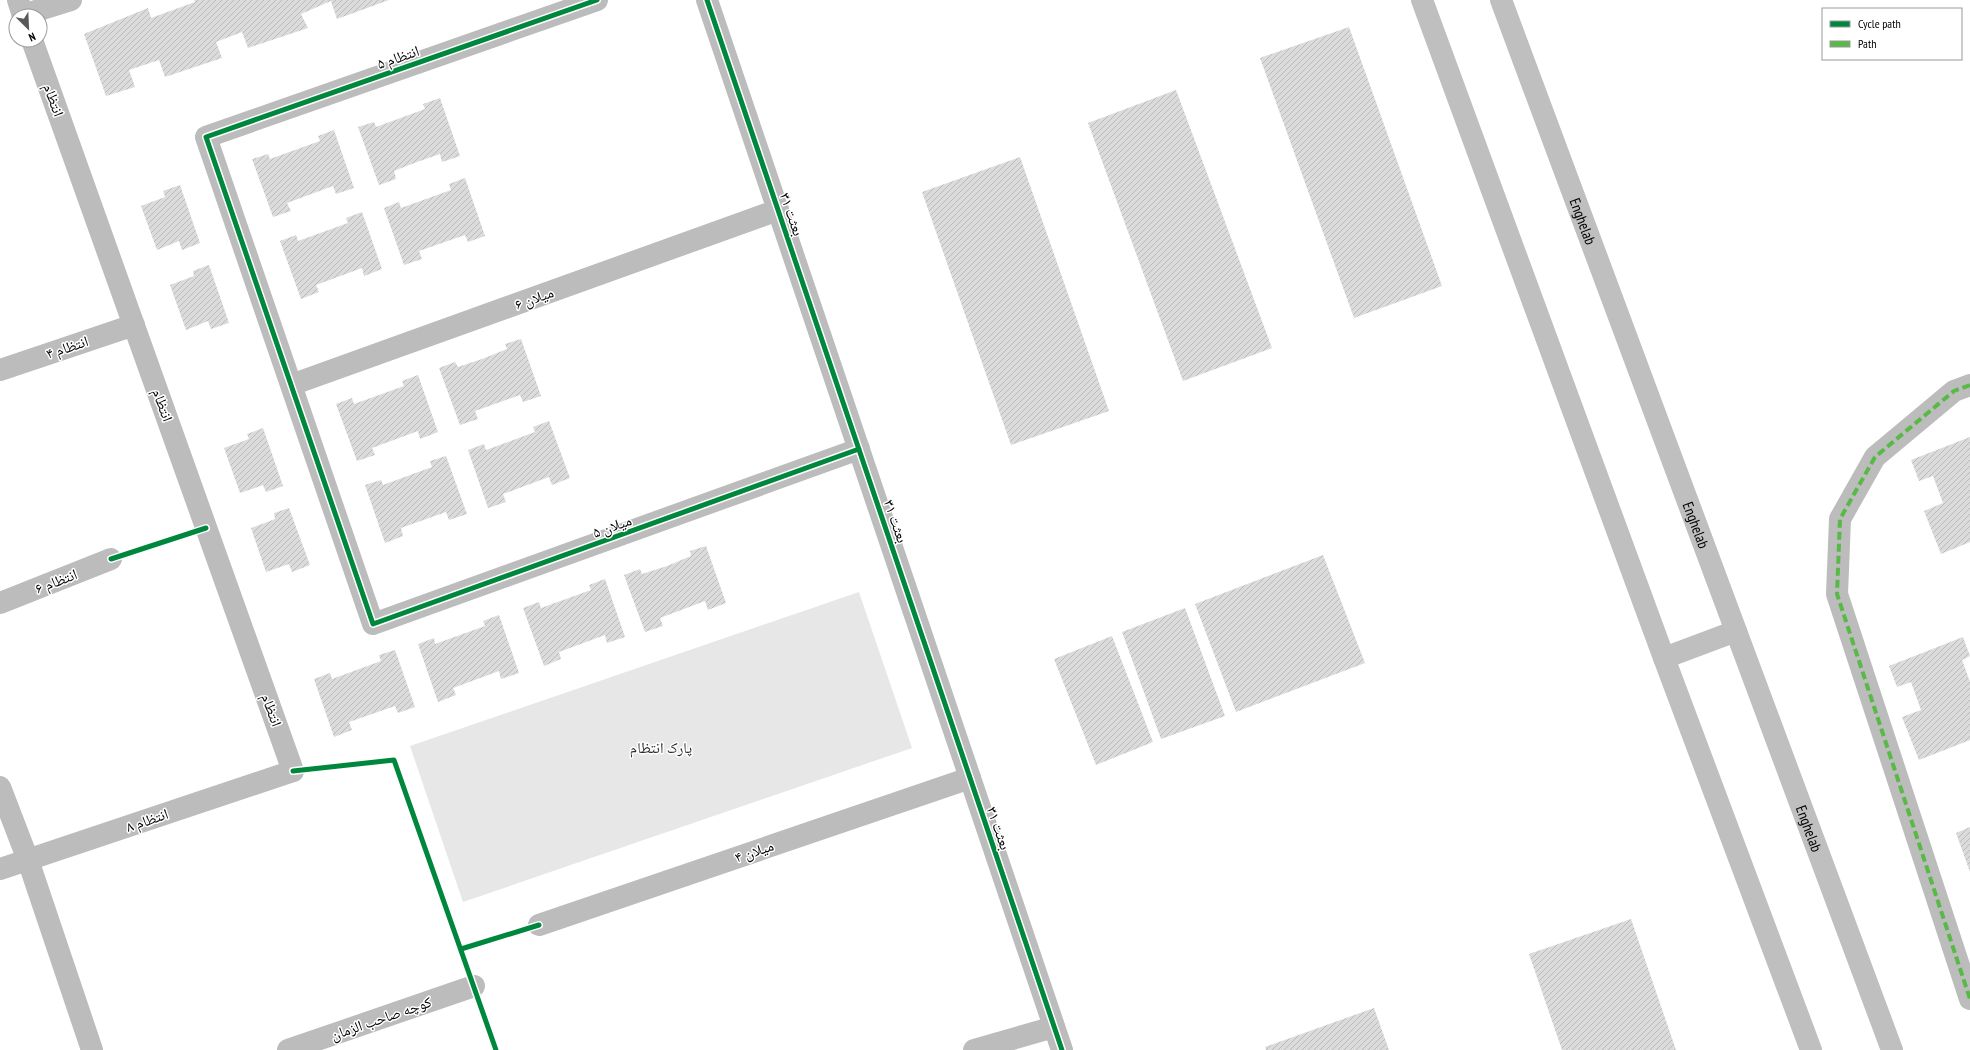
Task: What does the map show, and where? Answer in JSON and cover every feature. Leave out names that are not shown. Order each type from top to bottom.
[{"type":"main road","points":[[1422,0],[1664,658],[1811,1050]]},
{"type":"main road","name":"Enghelab","points":[[1500,0],[1892,1050]]},
{"type":"main road","points":[[1664,658],[1736,631]]},
{"type":"street","points":[[31,8],[71,0]]},
{"type":"street","name":"انتظام ۵","points":[[291,385],[206,137],[597,0]]},
{"type":"street","name":"بعثت ۳۱","points":[[707,0],[1062,1050]]},
{"type":"street","name":"انتظام","points":[[35,48],[293,771]]},
{"type":"street","name":"میلان ۶","points":[[291,385],[778,210]]},
{"type":"street","name":"انتظام ۴","points":[[0,370],[134,325]]},
{"type":"street","name":"میلان ۵","points":[[291,385],[373,624],[858,449]]},
{"type":"street","points":[[1970,385],[1954,391],[1875,457],[1840,519],[1837,594],[1970,999]]},
{"type":"street","name":"انتظام ۶","points":[[0,603],[111,559]]},
{"type":"street","name":"انتظام ۸","points":[[0,869],[293,771]]},
{"type":"street","name":"میلان ۴","points":[[538,925],[970,778]]},
{"type":"street","points":[[0,787],[28,860],[92,1050]]},
{"type":"street","name":"کوچه صاحب الزمان","points":[[288,1050],[474,986]]},
{"type":"street","points":[[974,1050],[1054,1027]]},
{"type":"green space","name":"پارک انتظام","points":[[859,592],[912,748],[463,902],[410,746]]},
{"type":"building","points":[[194,0],[389,0],[337,19],[331,1],[301,14],[308,28],[248,48],[242,32],[216,42],[222,58],[165,77],[159,60],[129,70],[135,87],[106,96],[84,34],[148,8],[151,18],[195,2]]},
{"type":"building","points":[[1349,27],[1442,286],[1354,318],[1260,58]]},
{"type":"building","points":[[1176,90],[1272,348],[1183,381],[1088,123]]},
{"type":"building","points":[[440,98],[460,156],[442,162],[440,154],[417,162],[394,171],[396,179],[379,185],[358,127],[374,122],[376,127],[425,109],[423,104]]},
{"type":"building","points":[[334,130],[354,188],[336,194],[333,186],[287,203],[291,211],[273,217],[252,159],[268,154],[270,159],[320,141],[318,136]]},
{"type":"building","points":[[1020,157],[1109,411],[1011,445],[922,192]]},
{"type":"building","points":[[465,178],[485,236],[468,242],[465,235],[419,251],[422,259],[404,265],[384,208],[399,202],[401,208],[451,190],[449,184]]},
{"type":"building","points":[[180,185],[200,243],[182,250],[179,241],[157,250],[141,206],[165,197],[163,191]]},
{"type":"building","points":[[362,212],[382,269],[364,276],[362,268],[316,285],[319,292],[301,299],[280,241],[296,235],[298,241],[348,223],[346,218]]},
{"type":"building","points":[[209,265],[229,323],[211,329],[208,321],[186,330],[170,285],[194,276],[193,271]]},
{"type":"building","points":[[521,339],[541,396],[523,402],[520,395],[475,411],[478,419],[460,425],[439,368],[455,362],[458,367],[482,359],[507,349],[505,344]]},
{"type":"building","points":[[418,375],[438,432],[420,439],[418,431],[372,448],[375,455],[357,461],[336,404],[352,398],[354,404],[404,386],[402,381]]},
{"type":"building","points":[[549,421],[570,478],[552,485],[549,477],[503,494],[506,502],[488,508],[468,450],[484,444],[486,450],[535,432],[533,427]]},
{"type":"building","points":[[263,428],[283,486],[266,492],[263,485],[240,493],[224,448],[249,439],[247,434]]},
{"type":"building","points":[[1970,437],[1970,542],[1941,554],[1924,511],[1943,503],[1933,476],[1919,481],[1911,460]]},
{"type":"building","points":[[446,456],[467,514],[449,520],[446,512],[401,528],[403,536],[385,543],[365,485],[381,480],[383,485],[432,467],[430,461]]},
{"type":"building","points":[[289,508],[310,565],[292,572],[289,564],[266,572],[251,528],[275,519],[274,513]]},
{"type":"building","points":[[706,546],[726,603],[708,610],[705,601],[660,618],[663,626],[645,632],[624,575],[640,569],[642,574],[667,566],[691,556],[690,551]]},
{"type":"building","points":[[1323,555],[1365,663],[1236,712],[1195,604]]},
{"type":"building","points":[[605,579],[625,637],[607,643],[605,635],[559,652],[561,659],[544,666],[523,608],[539,602],[541,608],[591,590],[589,585]]},
{"type":"building","points":[[1185,608],[1225,716],[1161,739],[1122,632]]},
{"type":"building","points":[[499,615],[519,673],[501,679],[499,671],[453,688],[456,695],[438,702],[418,644],[434,638],[435,644],[485,626],[483,621]]},
{"type":"building","points":[[1112,636],[1153,742],[1096,765],[1054,659]]},
{"type":"building","points":[[1963,637],[1970,656],[1962,660],[1970,682],[1970,740],[1919,760],[1902,717],[1921,710],[1911,682],[1897,687],[1889,666]]},
{"type":"building","points":[[395,650],[415,707],[398,713],[395,706],[349,722],[352,730],[334,737],[314,679],[330,673],[332,679],[381,661],[379,655]]},
{"type":"building","points":[[1970,827],[1970,872],[1956,833]]},
{"type":"building","points":[[1631,919],[1676,1050],[1562,1050],[1529,954]]},
{"type":"building","points":[[1374,1008],[1389,1050],[1266,1050],[1265,1047]]},
{"type":"marked path","points":[[1970,385],[1954,391],[1875,457],[1840,519],[1837,594],[1970,999]]},
{"type":"cycle path","points":[[597,0],[206,137],[373,624],[859,449]]},
{"type":"cycle path","points":[[707,0],[1062,1050]]},
{"type":"cycle path","points":[[111,559],[206,528]]},
{"type":"cycle path","points":[[293,771],[394,760],[496,1050]]},
{"type":"cycle path","points":[[461,949],[539,925]]}]
